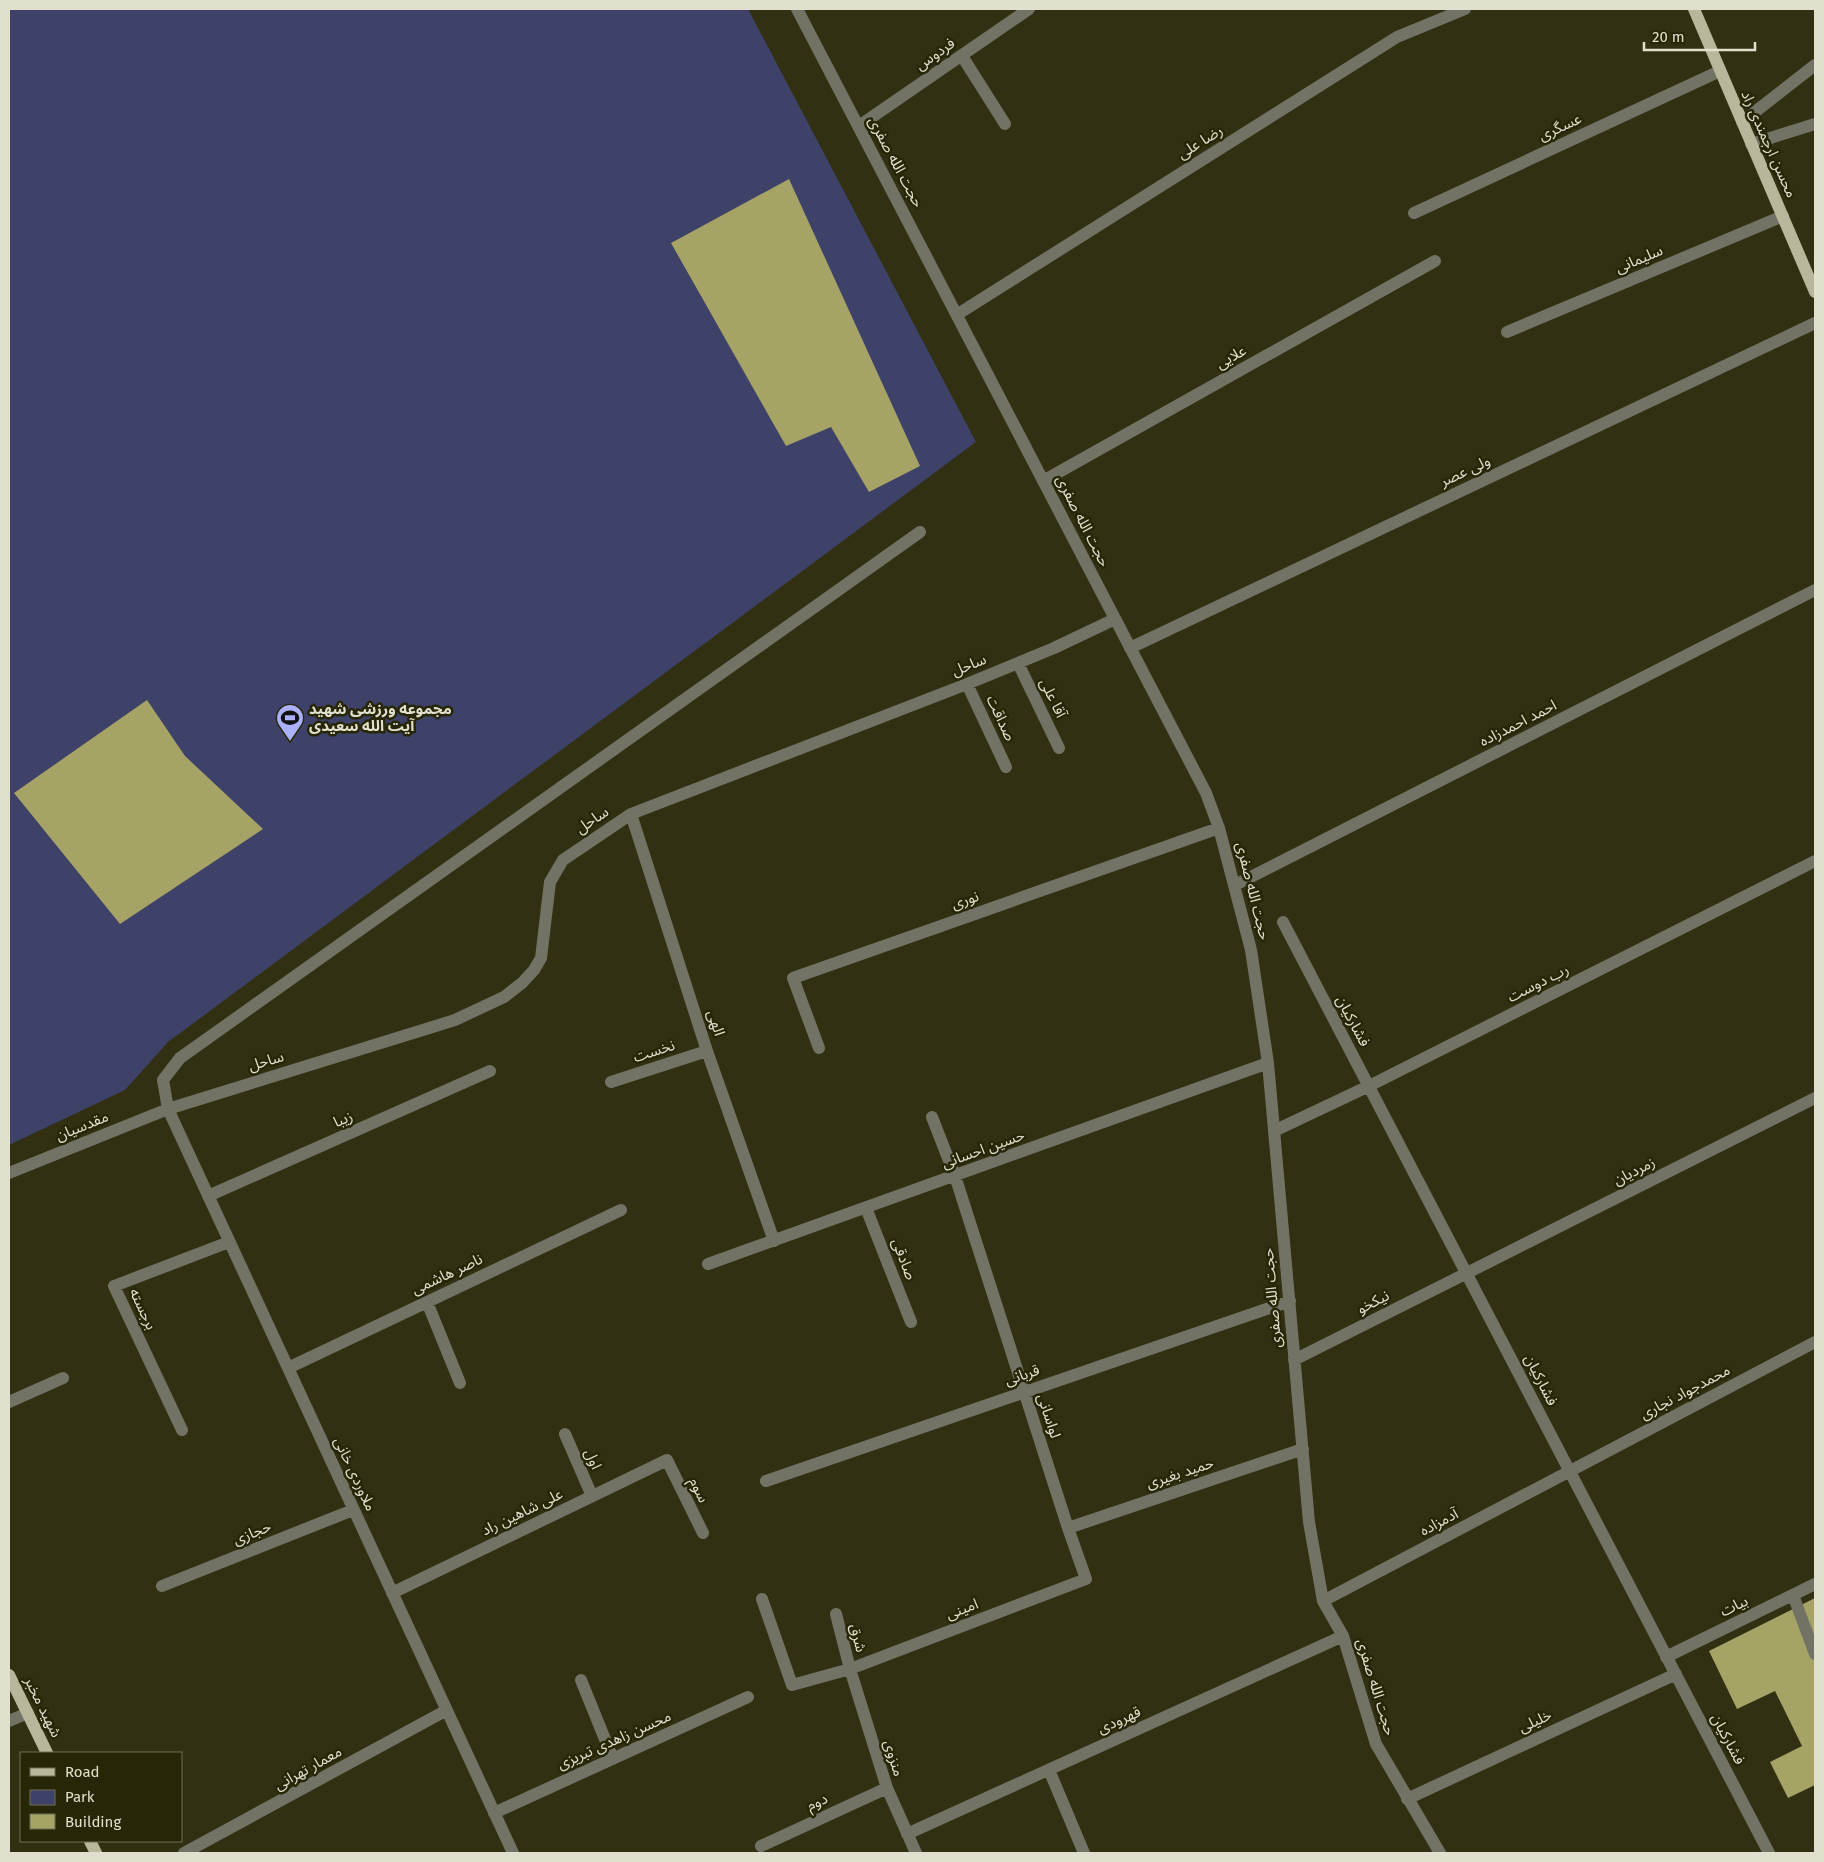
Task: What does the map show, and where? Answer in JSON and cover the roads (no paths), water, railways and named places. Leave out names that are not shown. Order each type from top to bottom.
[{"type":"main road","name":"محسن ارجمندی راد","points":[[1694,9],[1815,292]]},
{"type":"main road","name":"شهید مخبر","points":[[9,1675],[47,1752]]},
{"type":"street","name":"حجت الله صفری","points":[[798,9],[1206,794],[1219,828],[1251,950],[1268,1063],[1309,1522],[1323,1601],[1343,1636],[1376,1744],[1440,1853]]},
{"type":"street","name":"فردوس","points":[[859,126],[1029,9]]},
{"type":"street","name":"رضا علی","points":[[958,314],[1397,37],[1465,9]]},
{"type":"street","points":[[962,56],[1005,124]]},
{"type":"street","points":[[1742,122],[1815,65]]},
{"type":"street","name":"عسگری","points":[[1414,213],[1720,71]]},
{"type":"street","points":[[1751,144],[1815,124]]},
{"type":"street","name":"سلیمانی","points":[[1507,332],[1783,216]]},
{"type":"street","name":"علایی","points":[[1043,481],[1435,261]]},
{"type":"street","name":"ولی عصر","points":[[1130,648],[1815,323]]},
{"type":"street","name":"ملاوردی خانی","points":[[512,1853],[168,1108],[163,1080],[180,1058],[920,532]]},
{"type":"street","name":"احمد احمدزاده","points":[[1235,884],[1815,590]]},
{"type":"street","name":"ساحل","points":[[168,1108],[454,1020],[504,997],[522,983],[534,970],[541,958],[550,882],[563,860],[631,814],[967,684],[1054,648],[1115,619]]},
{"type":"street","name":"آقا علی","points":[[1018,663],[1059,748]]},
{"type":"street","name":"صداقت","points":[[967,684],[1006,767]]},
{"type":"street","name":"الهی","points":[[631,814],[707,1051],[774,1241]]},
{"type":"street","name":"نوری","points":[[819,1048],[793,978],[1219,828]]},
{"type":"street","name":"رب دوست","points":[[1274,1131],[1369,1086],[1815,860]]},
{"type":"street","name":"فشارکیان","points":[[1283,922],[1769,1853]]},
{"type":"street","name":"نخست","points":[[611,1082],[707,1051]]},
{"type":"street","name":"حسین احسانی","points":[[708,1264],[1268,1063]]},
{"type":"street","name":"زیبا","points":[[208,1196],[490,1071]]},
{"type":"street","name":"زمردیان","points":[[1467,1273],[1815,1098]]},
{"type":"street","name":"مقدسیان","points":[[9,1173],[168,1108]]},
{"type":"street","points":[[932,1117],[955,1176]]},
{"type":"street","name":"لواسانی","points":[[955,1176],[1086,1579]]},
{"type":"street","name":"صادقی","points":[[866,1208],[911,1322]]},
{"type":"street","name":"ناصر هاشمی","points":[[288,1368],[620,1210]]},
{"type":"street","name":"برجسته","points":[[182,1430],[114,1286],[229,1242]]},
{"type":"street","name":"نیکخو","points":[[1294,1360],[1467,1273]]},
{"type":"street","name":"قربانی","points":[[766,1481],[1290,1301]]},
{"type":"street","points":[[426,1302],[460,1383]]},
{"type":"street","name":"محمدجواد نجاری","points":[[1570,1471],[1815,1342]]},
{"type":"street","points":[[9,1402],[63,1378]]},
{"type":"street","name":"اول","points":[[565,1434],[592,1496]]},
{"type":"street","name":"حمید بغیری","points":[[1068,1528],[1303,1449]]},
{"type":"street","name":"علی شاهین راد","points":[[392,1593],[667,1460]]},
{"type":"street","name":"سوم","points":[[667,1460],[703,1533]]},
{"type":"street","name":"آدمزاده","points":[[1323,1601],[1570,1471]]},
{"type":"street","name":"حجازی","points":[[162,1586],[353,1510]]},
{"type":"street","name":"امینی","points":[[762,1599],[792,1685],[850,1669],[1086,1579]]},
{"type":"street","name":"بیات","points":[[1666,1657],[1815,1584]]},
{"type":"street","points":[[1793,1595],[1815,1654]]},
{"type":"street","name":"شرق","points":[[836,1614],[850,1669]]},
{"type":"street","name":"قهرودی","points":[[908,1834],[1343,1636]]},
{"type":"street","name":"منزوی","points":[[850,1669],[886,1788],[916,1853]]},
{"type":"street","name":"خلیلی","points":[[1407,1798],[1676,1674]]},
{"type":"street","points":[[581,1680],[613,1759]]},
{"type":"street","name":"محسن زاهدی تبریزی","points":[[494,1813],[748,1697]]},
{"type":"street","name":"معمار تهرانی","points":[[184,1853],[447,1710]]},
{"type":"street","points":[[9,1722],[28,1714]]},
{"type":"street","points":[[1049,1770],[1084,1853]]},
{"type":"street","name":"دوم","points":[[761,1846],[886,1788]]},
{"type":"place","name":"مجموعه ورزشی شهید آیت‌ الله سعیدی","points":[[290,742]]}]
